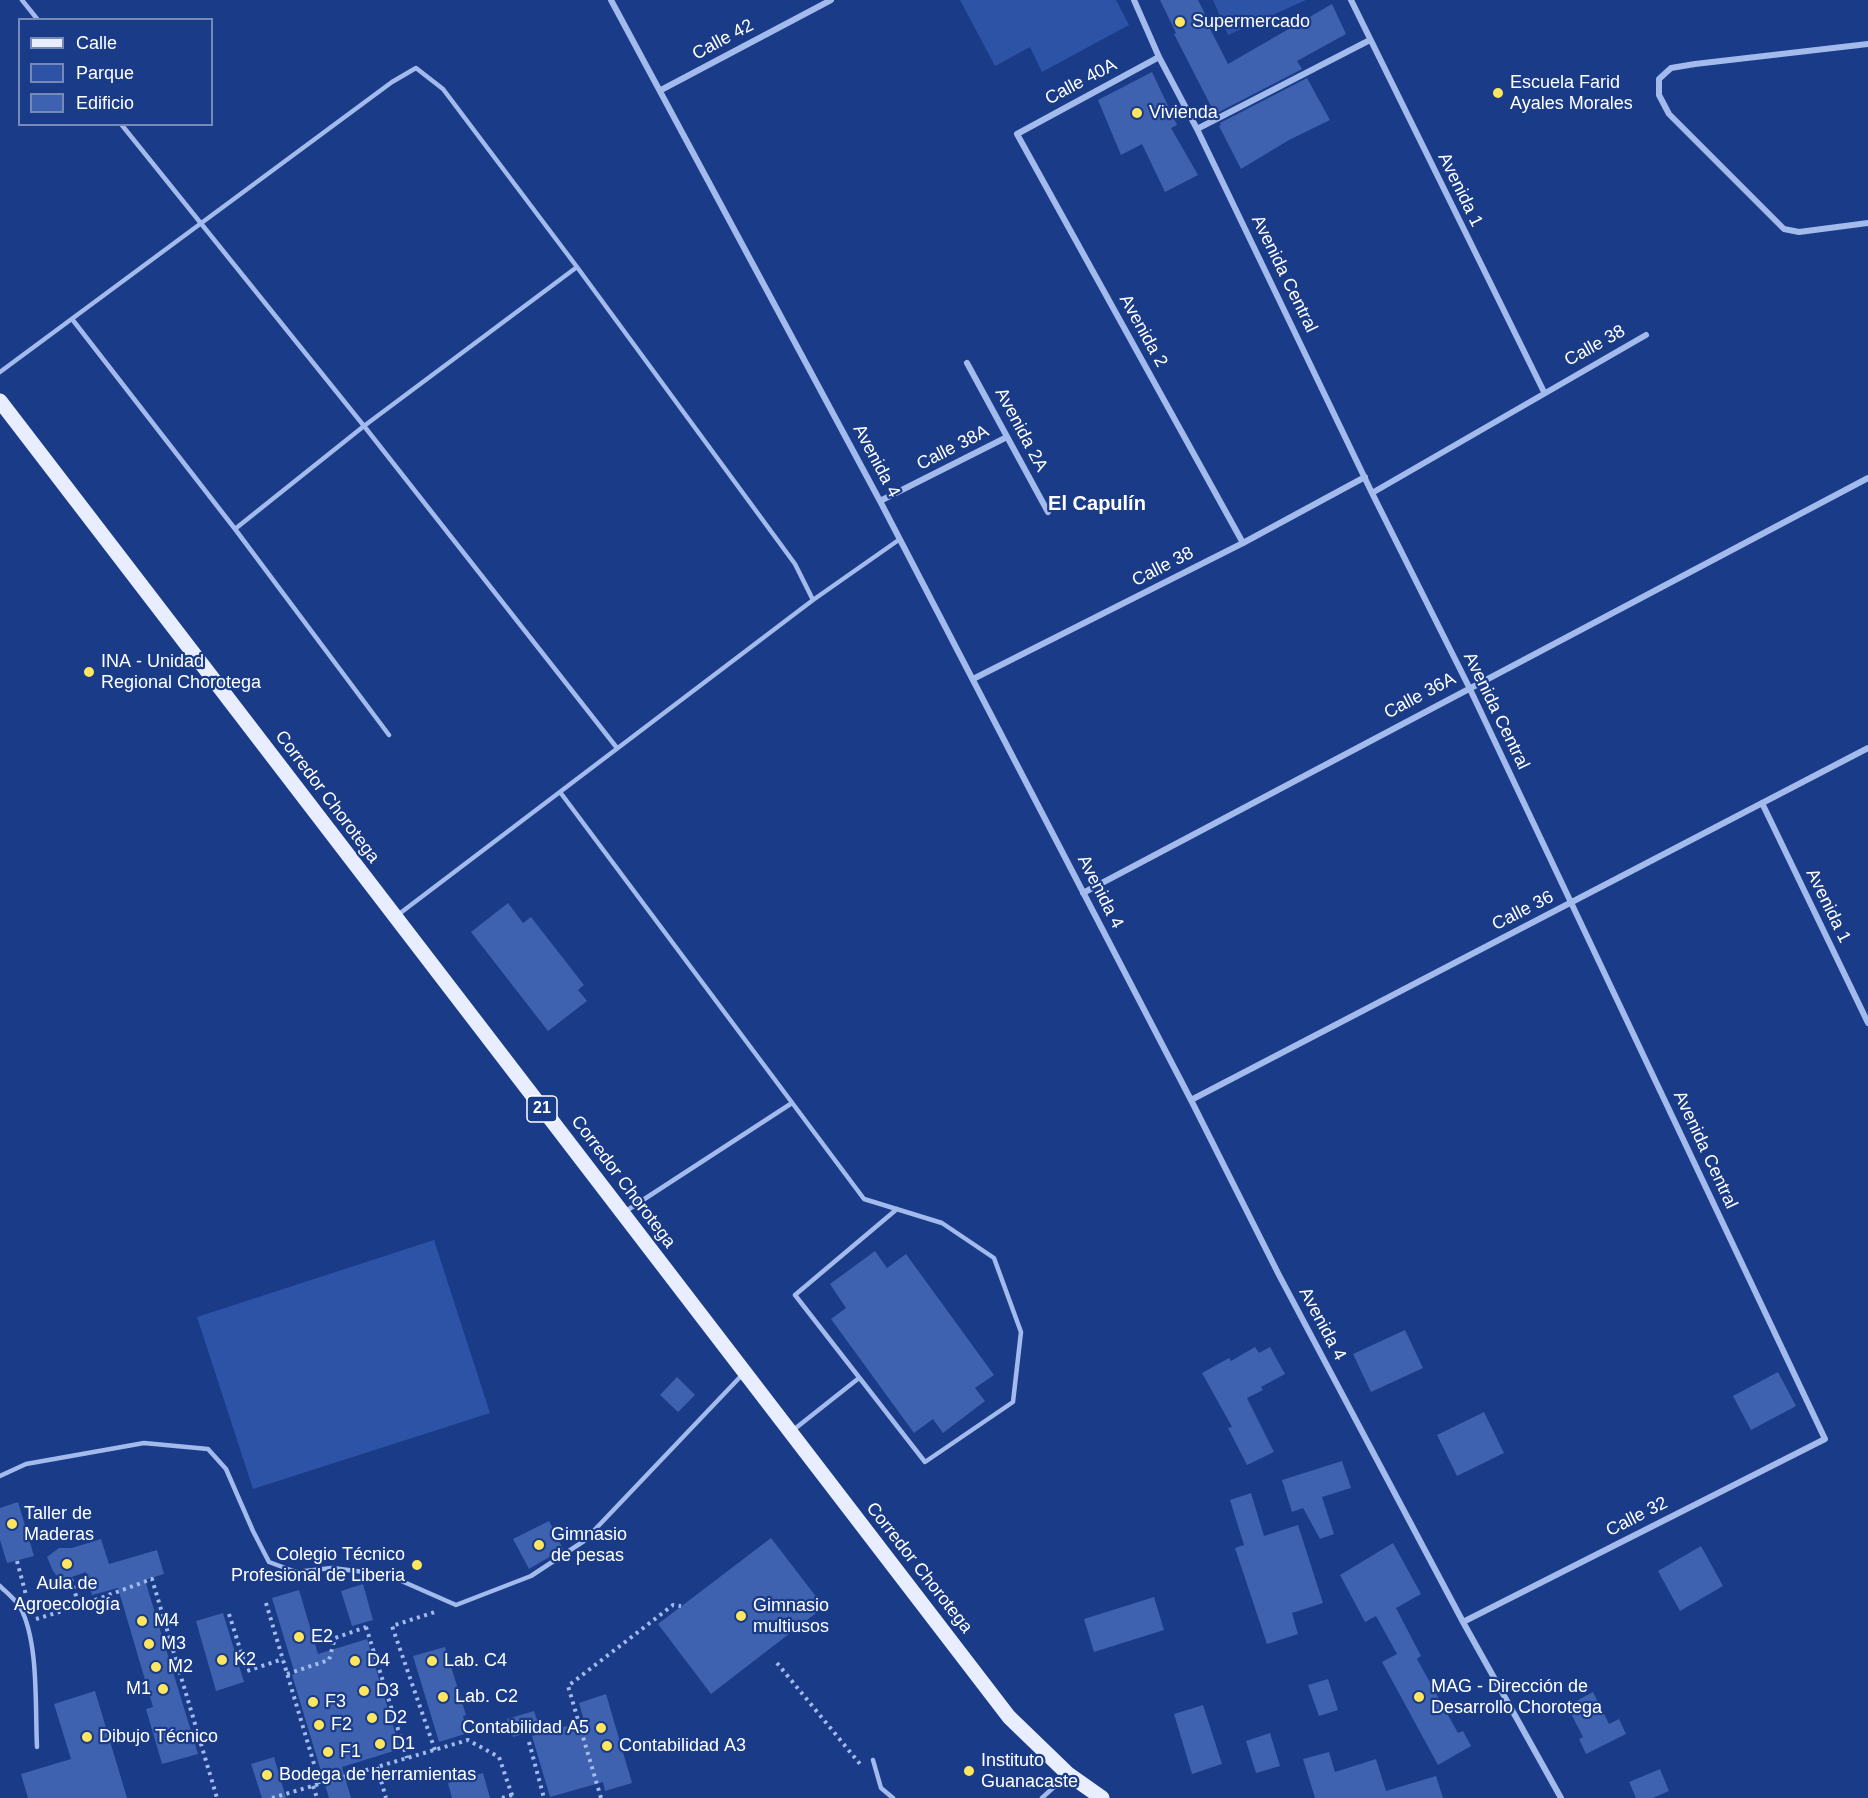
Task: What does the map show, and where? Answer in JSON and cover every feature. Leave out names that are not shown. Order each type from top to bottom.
[{"type":"main road","name":"Corredor Chorotega","points":[[0,401],[1009,1717],[1068,1774],[1102,1798]]},
{"type":"street","name":"Avenida 4","points":[[611,0],[900,539],[1191,1100],[1279,1275],[1463,1622],[1561,1798]]},
{"type":"street","name":"Calle 42","points":[[661,90],[831,0]]},
{"type":"street","name":"Avenida Central","points":[[1134,0],[1159,57],[1197,129],[1468,687],[1825,1439]]},
{"type":"street","name":"Avenida 1","points":[[1351,0],[1544,392]]},
{"type":"street","points":[[1197,129],[1370,40]]},
{"type":"street","points":[[1868,45],[1671,68],[1659,79],[1659,95],[1669,114],[1784,229],[1799,232],[1868,223]]},
{"type":"street","name":"Calle 40A","points":[[1017,134],[1159,57]]},
{"type":"street","name":"Avenida 2","points":[[1017,134],[1243,543]]},
{"type":"street","name":"Calle 38","points":[[1372,493],[1646,335]]},
{"type":"street","name":"Avenida 2A","points":[[967,363],[1048,512]]},
{"type":"street","name":"Calle 38A","points":[[880,501],[1007,437]]},
{"type":"street","name":"Calle 38","points":[[973,679],[1243,543],[1365,477]]},
{"type":"street","name":"Calle 36A","points":[[1083,892],[1868,478]]},
{"type":"street","name":"Calle 36","points":[[1191,1100],[1868,748]]},
{"type":"street","name":"Avenida 1","points":[[1762,803],[1868,1023]]},
{"type":"street","name":"Calle 32","points":[[1463,1622],[1825,1439]]},
{"type":"lane","points":[[22,0],[36,18]]},
{"type":"lane","points":[[0,372],[392,82],[416,68],[443,89],[578,267],[795,564],[813,600]]},
{"type":"lane","points":[[123,126],[364,426],[618,748]]},
{"type":"lane","points":[[235,529],[364,426],[578,267]]},
{"type":"lane","points":[[72,319],[235,529],[389,735]]},
{"type":"lane","points":[[395,917],[813,600],[900,539]]},
{"type":"lane","points":[[560,792],[864,1199],[897,1209],[942,1223],[994,1258],[1022,1332],[1013,1402],[925,1462],[795,1295],[897,1209]]},
{"type":"lane","points":[[622,1213],[792,1103]]},
{"type":"lane","points":[[0,1476],[26,1464],[144,1443],[208,1449],[226,1469],[269,1562],[296,1572],[333,1569],[388,1575],[456,1605],[531,1576],[584,1541],[744,1374]]},
{"type":"lane","points":[[790,1433],[859,1378]]},
{"type":"lane","points":[[0,1586],[19,1605],[29,1634],[33,1653],[37,1747]]},
{"type":"lane","points":[[873,1760],[881,1788],[893,1798]]},
{"type":"lane","points":[[1042,1798],[1068,1774]]},
{"type":"path","points":[[17,1561],[28,1600]]},
{"type":"path","points":[[71,1579],[79,1606]]},
{"type":"path","points":[[31,1610],[33,1620],[152,1579],[218,1798]]},
{"type":"path","points":[[266,1604],[320,1784]]},
{"type":"path","points":[[435,1750],[392,1626],[456,1605]]},
{"type":"path","points":[[601,1798],[568,1686],[673,1605],[681,1606]]},
{"type":"path","points":[[229,1614],[247,1671],[283,1659]]},
{"type":"path","points":[[287,1674],[329,1660],[335,1638],[366,1625],[407,1758]]},
{"type":"path","points":[[777,1663],[860,1764]]},
{"type":"path","points":[[272,1798],[468,1740],[500,1757],[513,1797],[502,1798]]},
{"type":"path","points":[[529,1742],[544,1798]]},
{"type":"path","points":[[377,1767],[386,1798]]},
{"type":"path","points":[[313,1786],[317,1798]]},
{"type":"green space","points":[[960,0],[1116,0],[1129,25],[1042,72],[1030,47],[995,66]]},
{"type":"green space","points":[[1213,0],[1306,0],[1228,35]]},
{"type":"green space","points":[[434,1240],[490,1413],[253,1489],[197,1317]]},
{"type":"building","points":[[1160,0],[1198,0],[1205,14],[1203,15],[1228,64],[1332,4],[1346,34],[1297,61],[1302,69],[1215,114],[1174,34],[1176,33]]},
{"type":"building","name":"Vivienda","points":[[1152,72],[1177,125],[1171,128],[1198,175],[1165,192],[1142,144],[1121,155],[1098,100]]},
{"type":"building","points":[[1307,78],[1330,120],[1289,140],[1241,169],[1219,126],[1220,123]]},
{"type":"building","points":[[508,903],[523,923],[531,917],[584,985],[578,990],[587,1001],[548,1031],[471,932]]},
{"type":"building","points":[[875,1251],[887,1268],[906,1254],[994,1375],[975,1388],[985,1401],[943,1433],[933,1419],[914,1433],[831,1319],[846,1308],[830,1284]]},
{"type":"building","points":[[1405,1330],[1423,1368],[1371,1392],[1353,1354]]},
{"type":"building","points":[[1255,1347],[1259,1353],[1270,1347],[1285,1374],[1261,1387],[1263,1390],[1247,1398],[1274,1452],[1247,1465],[1228,1428],[1232,1427],[1202,1373],[1229,1358],[1231,1361]]},
{"type":"building","points":[[1778,1372],[1796,1406],[1751,1430],[1733,1396]]},
{"type":"building","points":[[677,1377],[695,1395],[678,1412],[660,1395]]},
{"type":"building","points":[[1484,1412],[1504,1453],[1457,1476],[1437,1435]]},
{"type":"building","points":[[1342,1461],[1351,1488],[1322,1497],[1334,1534],[1320,1539],[1303,1508],[1292,1512],[1282,1480]]},
{"type":"building","points":[[1251,1493],[1264,1536],[1298,1525],[1323,1603],[1292,1613],[1298,1634],[1267,1644],[1235,1548],[1244,1545],[1230,1500]]},
{"type":"building","name":"Taller de Maderas","points":[[18,1502],[34,1556],[7,1563],[0,1540],[0,1508]]},
{"type":"building","name":"Gimnasio de pesas","points":[[549,1521],[563,1549],[529,1569],[513,1539]]},
{"type":"building","name":"Gimnasio multiusos","points":[[771,1538],[824,1607],[711,1694],[658,1624]]},
{"type":"building","points":[[101,1539],[109,1564],[157,1550],[164,1574],[145,1580],[198,1754],[162,1764],[146,1709],[153,1707],[118,1588],[92,1595],[86,1572],[66,1579],[56,1575],[47,1557],[59,1548],[72,1548]]},
{"type":"building","points":[[1393,1543],[1421,1594],[1396,1608],[1421,1656],[1417,1659],[1458,1733],[1463,1731],[1471,1746],[1438,1765],[1382,1662],[1397,1654],[1376,1616],[1365,1622],[1340,1575]]},
{"type":"building","points":[[1701,1546],[1723,1586],[1680,1611],[1658,1571]]},
{"type":"building","points":[[363,1584],[373,1620],[352,1626],[341,1591]]},
{"type":"building","points":[[299,1590],[318,1654],[367,1639],[400,1749],[342,1767],[351,1798],[329,1798],[292,1675],[295,1674],[272,1598]]},
{"type":"building","points":[[1154,1597],[1164,1630],[1094,1652],[1084,1619]]},
{"type":"building","points":[[223,1613],[244,1682],[216,1691],[196,1621]]},
{"type":"building","points":[[445,1647],[466,1715],[463,1716],[468,1733],[439,1742],[413,1656]]},
{"type":"building","points":[[1328,1679],[1338,1710],[1319,1716],[1308,1685]]},
{"type":"building","points":[[95,1691],[127,1798],[28,1798],[21,1774],[71,1759],[54,1704]]},
{"type":"building","points":[[1593,1692],[1609,1724],[1619,1719],[1626,1734],[1586,1754],[1579,1739],[1583,1737],[1567,1706]]},
{"type":"building","points":[[606,1694],[632,1783],[605,1791],[603,1782],[550,1797],[532,1736],[584,1721],[579,1703]]},
{"type":"building","points":[[1203,1705],[1222,1764],[1192,1774],[1174,1714]]},
{"type":"building","points":[[534,1711],[540,1729],[513,1737],[507,1719]]},
{"type":"building","points":[[1270,1733],[1280,1766],[1256,1773],[1246,1741]]},
{"type":"building","points":[[1329,1752],[1335,1772],[1376,1759],[1386,1791],[1436,1776],[1443,1798],[1315,1798],[1303,1759]]},
{"type":"building","name":"Bodega de herramientas","points":[[274,1757],[286,1798],[262,1798],[251,1764]]},
{"type":"building","points":[[1660,1769],[1669,1791],[1653,1798],[1636,1798],[1629,1782]]},
{"type":"building","points":[[483,1773],[490,1798],[452,1798],[448,1783]]},
{"type":"place","name":"Supermercado","points":[[1180,22]]},
{"type":"place","name":"Escuela Farid Ayales Morales","points":[[1498,93]]},
{"type":"place","name":"Vivienda","points":[[1137,113]]},
{"type":"place","name":"INA - Unidad Regional Chorotega","points":[[89,672]]},
{"type":"place","name":"Taller de Maderas","points":[[12,1524]]},
{"type":"place","name":"Gimnasio de pesas","points":[[539,1545]]},
{"type":"place","name":"Aula de Agroecología","points":[[67,1564]]},
{"type":"place","name":"Colegio Técnico Profesional de Liberia","points":[[417,1565]]},
{"type":"place","name":"Gimnasio multiusos","points":[[741,1616]]},
{"type":"place","name":"M4","points":[[142,1621]]},
{"type":"place","name":"E2","points":[[299,1637]]},
{"type":"place","name":"M3","points":[[149,1644]]},
{"type":"place","name":"K2","points":[[222,1660]]},
{"type":"place","name":"D4","points":[[355,1661]]},
{"type":"place","name":"Lab. C4","points":[[432,1661]]},
{"type":"place","name":"M2","points":[[156,1667]]},
{"type":"place","name":"M1","points":[[163,1689]]},
{"type":"place","name":"D3","points":[[364,1691]]},
{"type":"place","name":"Lab. C2","points":[[443,1697]]},
{"type":"place","name":"MAG - Dirección de Desarrollo Chorotega","points":[[1419,1697]]},
{"type":"place","name":"F3","points":[[313,1702]]},
{"type":"place","name":"D2","points":[[372,1718]]},
{"type":"place","name":"F2","points":[[319,1725]]},
{"type":"place","name":"Contabilidad A5","points":[[601,1728]]},
{"type":"place","name":"Dibujo Técnico","points":[[87,1737]]},
{"type":"place","name":"D1","points":[[380,1744]]},
{"type":"place","name":"Contabilidad A3","points":[[607,1746]]},
{"type":"place","name":"F1","points":[[328,1752]]},
{"type":"place","name":"Instituto Guanacaste","points":[[969,1771]]},
{"type":"place","name":"Bodega de herramientas","points":[[267,1775]]},
{"type":"district","name":"El Capulín","points":[[1097,504]]}]
